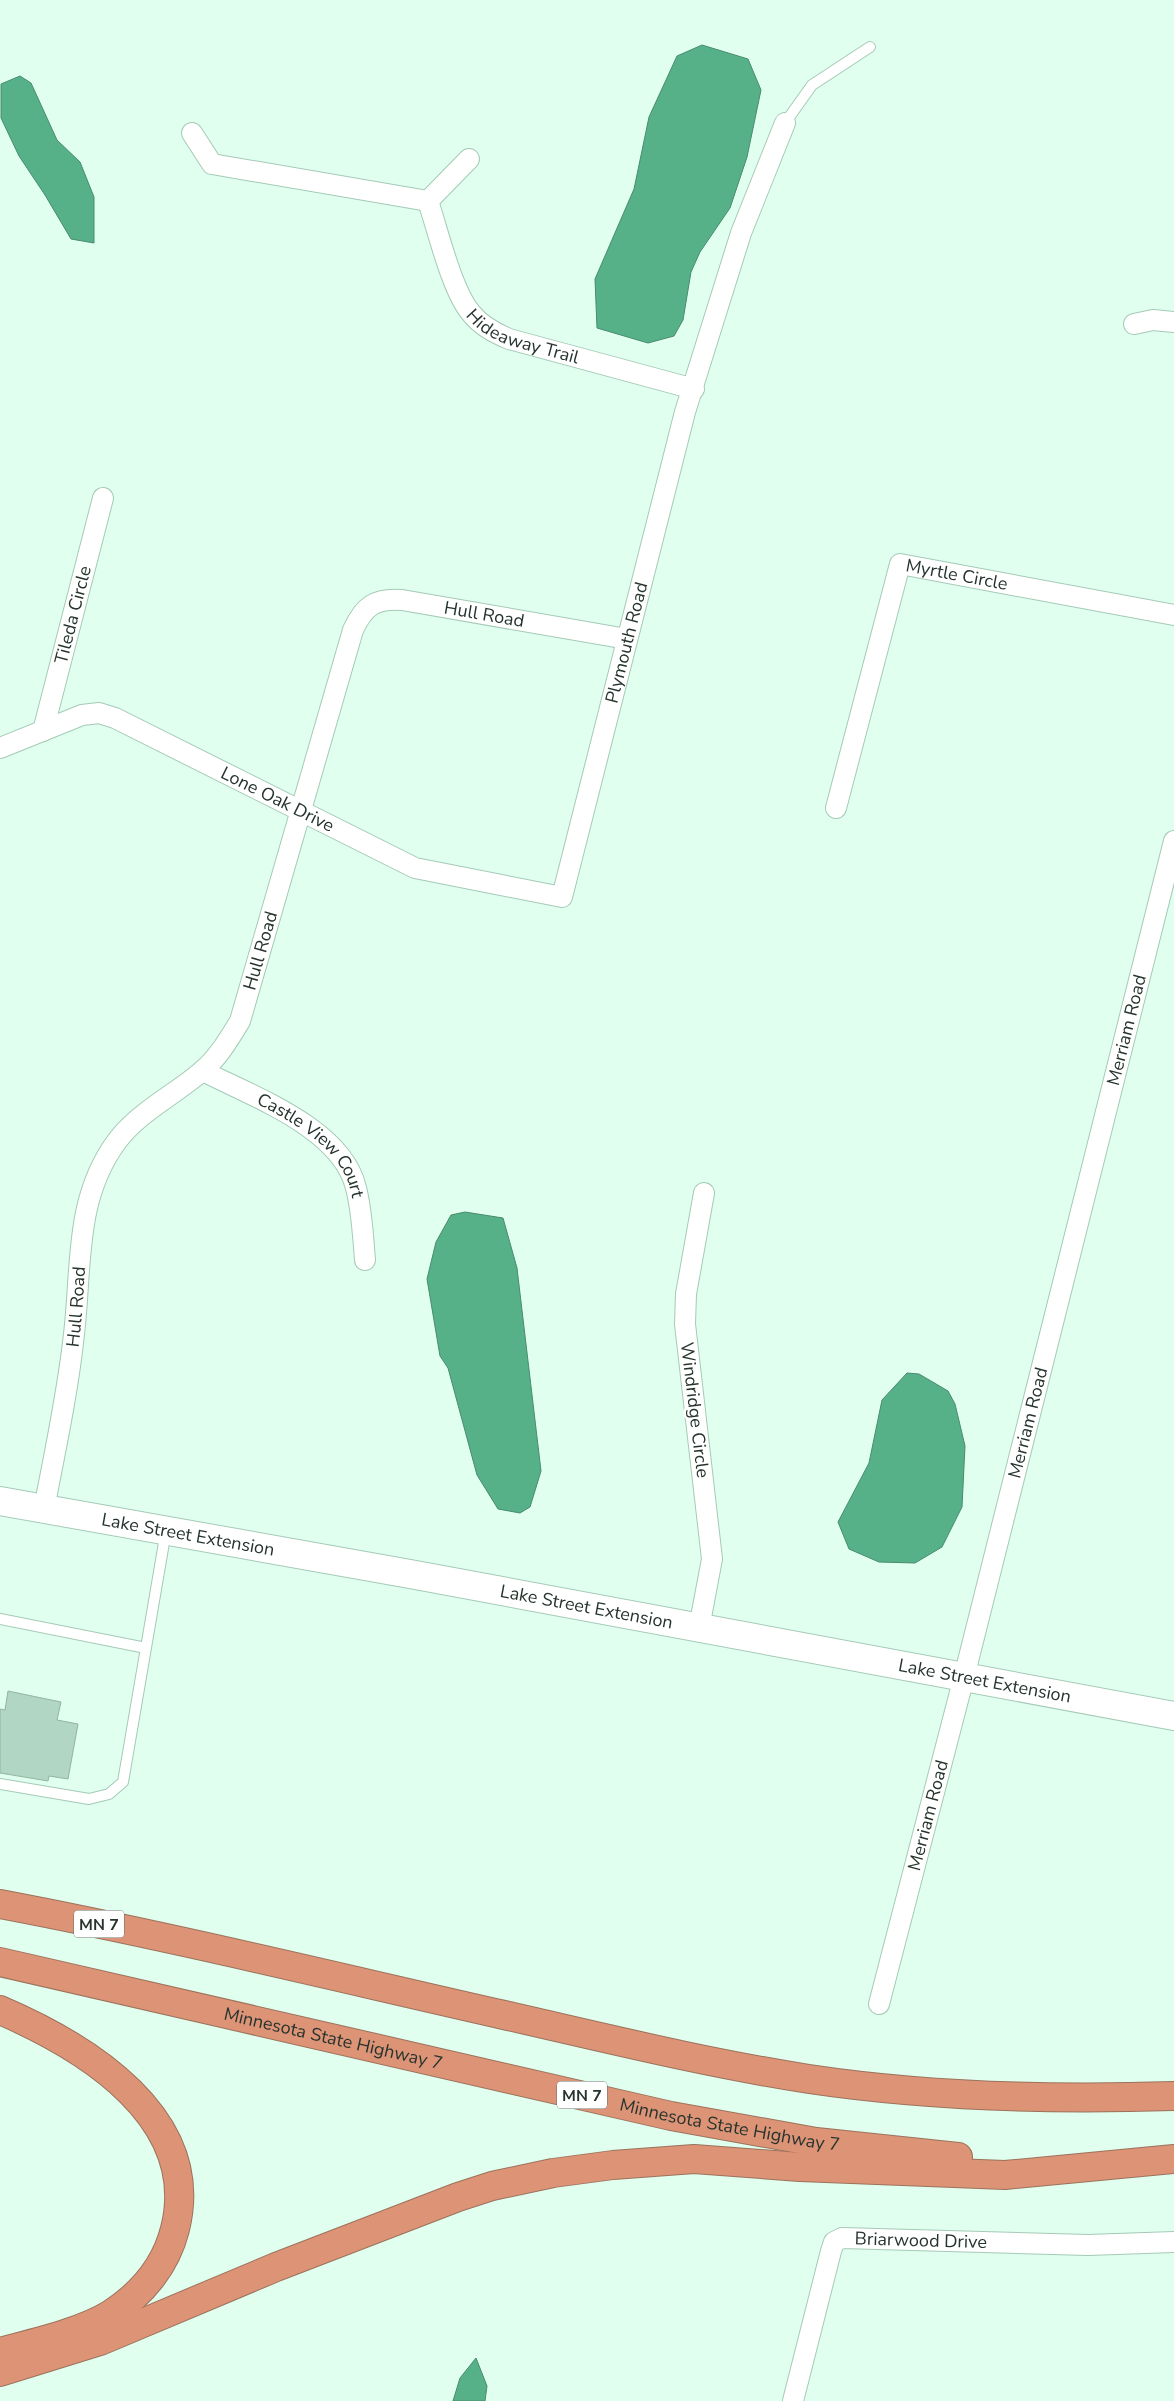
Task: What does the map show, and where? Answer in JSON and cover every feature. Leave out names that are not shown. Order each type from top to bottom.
[{"type":"highway","points":[[0,1891],[198,1945]]},
{"type":"highway","name":"MN 7","points":[[0,1904],[198,1945],[630,2044],[809,2079],[945,2094],[1034,2098],[1174,2096]]},
{"type":"highway","name":"Minnesota State Highway 7","points":[[0,1962],[652,2111],[816,2142],[944,2156],[1056,2161],[1174,2159]]},
{"type":"highway","points":[[0,2010],[55,2037],[82,2054],[110,2074],[145,2108],[158,2124],[172,2154],[177,2172],[179,2206],[173,2239],[166,2255],[145,2286],[127,2302],[109,2315],[87,2324],[0,2352]]},
{"type":"highway","points":[[0,2372],[100,2340],[276,2267],[458,2197],[492,2186],[553,2173],[623,2164],[694,2159],[829,2169],[1005,2175],[1174,2159]]},
{"type":"street","name":"Plymouth Road","points":[[562,897],[685,412],[694,389],[741,233],[785,123]]},
{"type":"street","points":[[192,133],[212,164],[428,201],[468,160]]},
{"type":"street","name":"Hideaway Trail","points":[[428,201],[458,294],[471,314],[488,329],[509,340],[694,389]]},
{"type":"street","points":[[1134,324],[1153,320],[1174,322]]},
{"type":"street","name":"Tileda Circle","points":[[43,731],[103,498]]},
{"type":"street","name":"Myrtle Circle","points":[[836,808],[900,564],[1174,615]]},
{"type":"street","name":"Hull Road","points":[[44,1509],[74,1335],[80,1278],[80,1247],[86,1209],[98,1174],[117,1141],[143,1114],[203,1071],[222,1049],[240,1021],[353,630],[360,616],[370,606],[385,599],[402,600],[627,639]]},
{"type":"street","name":"Lone Oak Drive","points":[[0,748],[82,716],[99,713],[115,718],[415,868],[562,897]]},
{"type":"street","name":"Merriam Road","points":[[879,2004],[964,1677],[1174,841]]},
{"type":"street","name":"Castle View Court","points":[[203,1071],[304,1123],[326,1139],[345,1160],[356,1186],[365,1260]]},
{"type":"street","name":"Windridge Circle","points":[[699,1628],[712,1559],[710,1522],[685,1324],[686,1294],[704,1193]]},
{"type":"street","name":"Lake Street Extension","points":[[0,1501],[1174,1716]]},
{"type":"street","name":"Briarwood Drive","points":[[793,2401],[831,2251],[834,2242],[842,2238],[1088,2245],[1174,2242]]},
{"type":"lane","points":[[785,123],[812,85],[870,47]]},
{"type":"lane","points":[[0,1784],[89,1799],[109,1794],[123,1782],[166,1530]]},
{"type":"lane","points":[[0,1619],[146,1648]]},
{"type":"shaded area","points":[[702,45],[748,59],[761,90],[747,157],[730,208],[700,252],[691,272],[683,320],[674,336],[648,343],[597,328],[595,279],[634,189],[649,117],[677,56]]},
{"type":"shaded area","points":[[20,76],[31,83],[57,140],[80,162],[94,197],[94,243],[71,239],[19,156],[1,118],[1,84]]},
{"type":"shaded area","points":[[465,1212],[503,1218],[517,1268],[541,1471],[530,1507],[520,1513],[498,1509],[477,1475],[448,1368],[440,1356],[427,1279],[436,1242],[451,1215]]},
{"type":"shaded area","points":[[907,1373],[919,1374],[948,1391],[955,1404],[965,1446],[962,1507],[942,1547],[915,1563],[879,1562],[849,1549],[838,1522],[869,1463],[882,1400]]},
{"type":"shaded area","points":[[476,2358],[487,2386],[485,2401],[453,2401],[460,2378]]},
{"type":"building","points":[[8,1691],[61,1702],[57,1720],[78,1724],[68,1779],[49,1776],[48,1781],[0,1773],[0,1709],[5,1710]]}]
